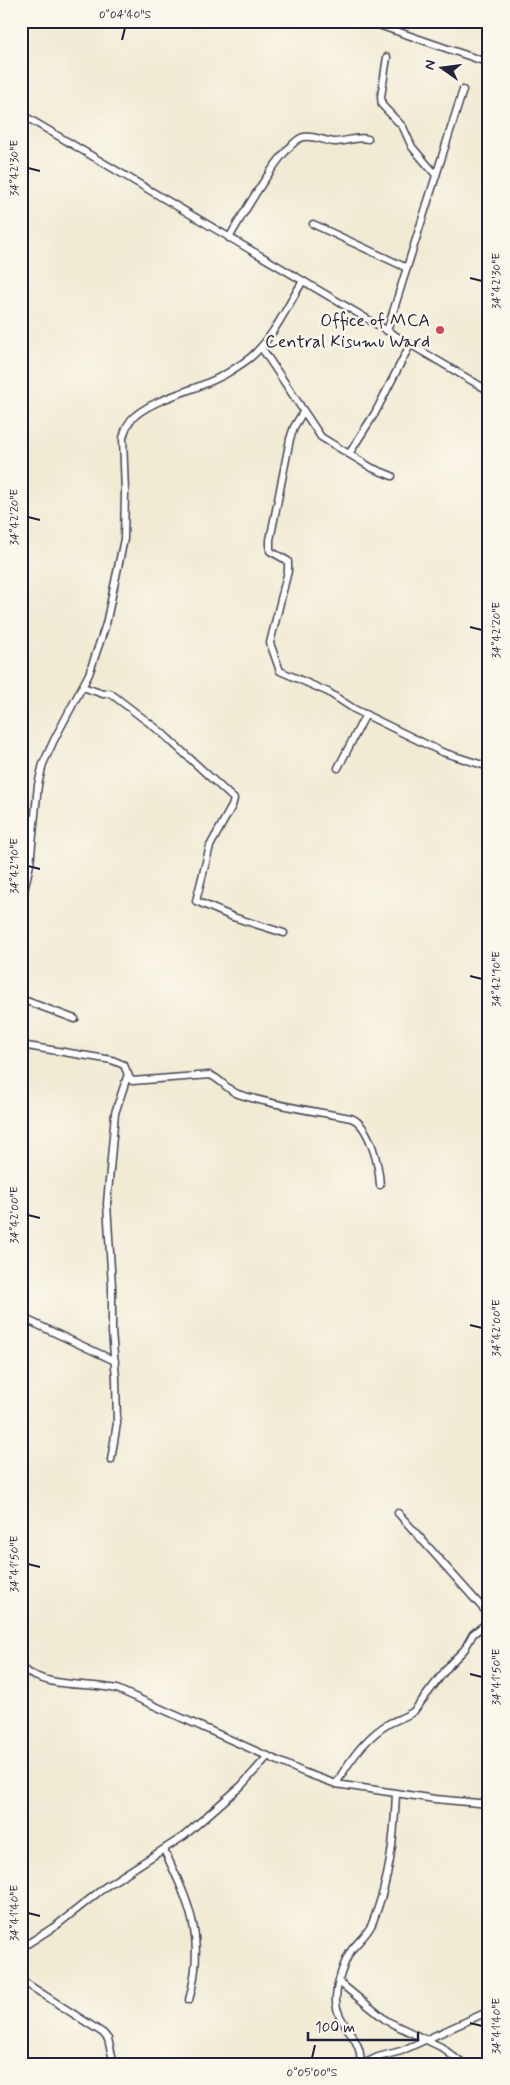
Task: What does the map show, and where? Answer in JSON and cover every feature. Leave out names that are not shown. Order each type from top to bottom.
[{"type":"street","points":[[366,21],[489,64]]},
{"type":"street","points":[[387,57],[381,97],[382,105],[403,127],[412,148],[436,175]]},
{"type":"street","points":[[387,331],[463,90]]},
{"type":"street","points":[[21,114],[489,391]]},
{"type":"street","points":[[229,238],[272,169],[299,139],[309,137],[335,142],[357,138],[368,139]]},
{"type":"street","points":[[313,224],[407,268]]},
{"type":"street","points":[[21,904],[30,864],[38,785],[43,764],[89,674],[106,624],[124,539],[123,438],[125,429],[142,411],[227,373],[251,357],[261,347],[303,281]]},
{"type":"street","points":[[349,454],[375,413],[410,345]]},
{"type":"street","points":[[261,347],[321,438],[372,468],[392,476]]},
{"type":"street","points":[[303,412],[294,427],[290,439],[270,540],[270,551],[284,557],[288,561],[270,643],[276,665],[284,675],[328,692],[354,709],[442,752],[489,767]]},
{"type":"street","points":[[83,687],[103,694],[110,693],[161,732],[234,799],[210,846],[196,901],[233,917],[284,932]]},
{"type":"street","points":[[338,768],[366,714]]},
{"type":"street","points":[[21,1000],[75,1019]]},
{"type":"street","points":[[21,1045],[112,1060],[124,1065],[130,1079],[136,1081],[210,1075],[238,1094],[358,1120],[366,1130],[378,1168],[380,1184]]},
{"type":"street","points":[[111,1460],[116,1432],[115,1361],[107,1204],[115,1113],[128,1074]]},
{"type":"street","points":[[21,1317],[115,1361]]},
{"type":"street","points":[[398,1513],[489,1615]]},
{"type":"street","points":[[336,1784],[361,1747],[390,1723],[408,1716],[414,1711],[450,1663],[464,1650],[473,1634],[489,1621]]},
{"type":"street","points":[[21,1668],[43,1680],[59,1684],[101,1686],[117,1689],[336,1784],[396,1794],[489,1804]]},
{"type":"street","points":[[21,1948],[57,1924],[104,1887],[184,1836],[219,1807],[268,1756]]},
{"type":"street","points":[[396,1794],[394,1841],[381,1898],[371,1926],[352,1950],[339,1982],[336,2000],[337,2009],[358,2047],[361,2064],[401,2051],[489,2011]]},
{"type":"street","points":[[164,1850],[181,1885],[195,1933],[198,1955],[190,2000]]},
{"type":"street","points":[[21,1980],[103,2033],[108,2039],[114,2064]]},
{"type":"street","points":[[339,1982],[387,2021],[441,2047],[463,2064]]},
{"type":"place","name":"Office of MCA Central Kisumu Ward","points":[[440,330]]}]
